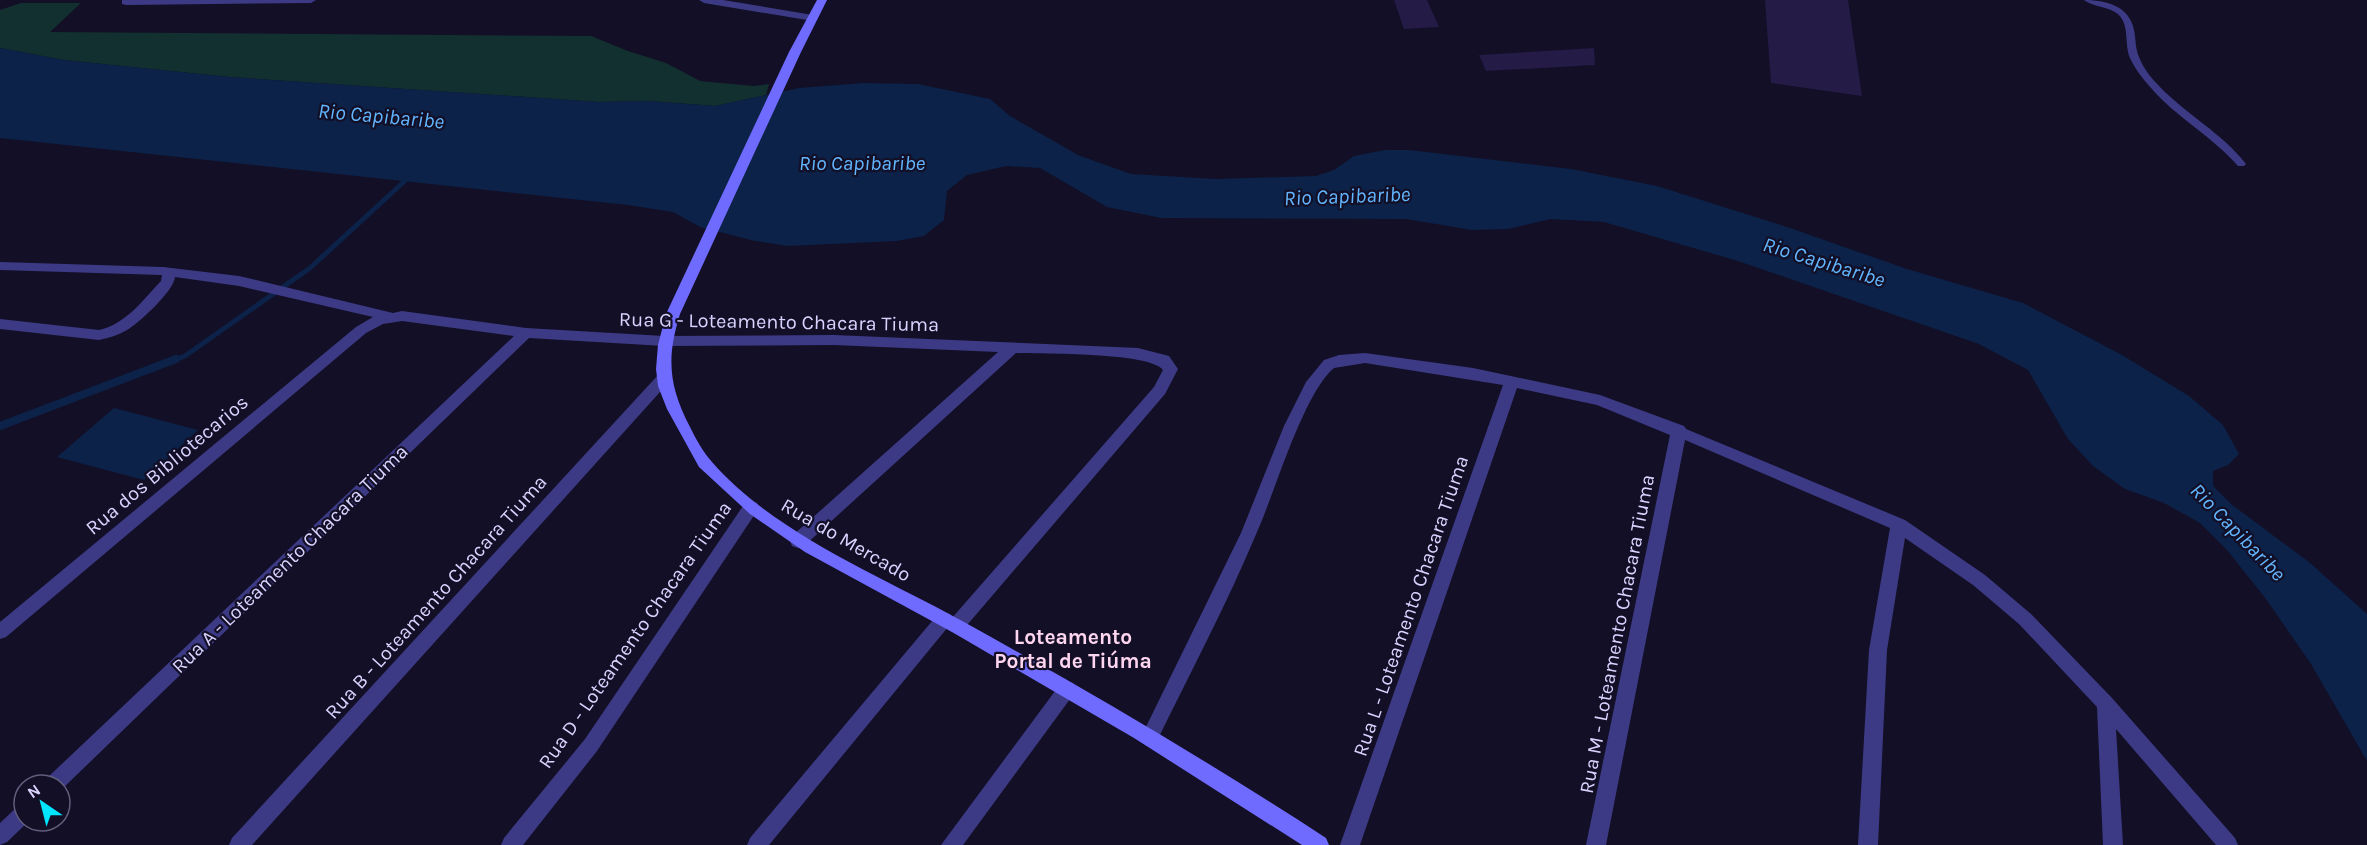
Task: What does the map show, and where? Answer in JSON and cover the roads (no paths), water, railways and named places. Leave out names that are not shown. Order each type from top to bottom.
[{"type":"main road","name":"Rua do Mercado","points":[[822,0],[673,314],[664,341],[664,378],[683,429],[705,464],[751,507],[798,541],[950,623],[1150,737],[1319,845]]},
{"type":"street","points":[[126,2],[311,0]]},
{"type":"street","points":[[704,0],[813,18]]},
{"type":"street","points":[[0,266],[163,271],[239,281],[391,317]]},
{"type":"street","points":[[0,324],[99,334],[112,333],[125,327],[168,282],[169,273]]},
{"type":"street","name":"Rua G - Loteamento Chacara Tiuma","points":[[361,330],[391,317],[418,317],[526,333],[664,341],[822,340],[1013,347],[1155,356],[1164,360],[1171,369],[1160,390],[950,623]]},
{"type":"street","name":"Rua dos Bibliotecarios","points":[[0,632],[361,330]]},
{"type":"street","name":"Rua A - Loteamento Chacara Tiuma","points":[[66,773],[526,333]]},
{"type":"street","points":[[798,541],[1013,347]]},
{"type":"street","points":[[1150,737],[1249,533],[1292,426],[1311,386],[1329,364],[1350,358],[1408,364],[1512,380],[1600,400],[1679,430],[1899,525],[1979,580],[2025,619],[2106,704],[2228,845]]},
{"type":"street","name":"Rua B - Loteamento Chacara Tiuma","points":[[239,845],[664,378]]},
{"type":"street","name":"Rua L - Loteamento Chacara Tiuma","points":[[1350,845],[1512,380]]},
{"type":"street","name":"Rua M - Loteamento Chacara Tiuma","points":[[1596,845],[1679,430]]},
{"type":"street","name":"Rua D - Loteamento Chacara Tiuma","points":[[511,845],[591,745],[751,507]]},
{"type":"street","points":[[1868,845],[1878,650],[1899,525]]},
{"type":"street","points":[[758,845],[950,623]]},
{"type":"street","points":[[951,845],[1067,689]]},
{"type":"street","points":[[2106,704],[2113,845]]},
{"type":"street","points":[[0,836],[12,824]]},
{"type":"lane","points":[[2088,0],[2107,5],[2122,13],[2130,30],[2134,57],[2145,76],[2168,101],[2227,145],[2241,164]]},
{"type":"water","name":"Rio Capibaribe","points":[[0,48],[64,60],[229,77],[599,102],[649,101],[715,106],[799,88],[863,83],[918,84],[990,99],[1010,116],[1078,155],[1131,174],[1216,179],[1316,176],[1334,170],[1354,156],[1385,150],[1409,150],[1571,169],[1657,186],[1790,228],[1907,269],[2023,303],[2122,355],[2189,396],[2223,425],[2239,454],[2228,465],[2213,471],[2213,486],[2231,504],[2309,562],[2367,614],[2367,761],[2311,664],[2266,599],[2227,550],[2200,523],[2164,503],[2125,489],[2093,466],[2068,439],[2028,370],[1979,344],[1738,261],[1604,222],[1551,219],[1508,229],[1472,230],[1406,219],[1161,218],[1107,207],[1040,168],[1006,166],[967,175],[947,191],[944,220],[924,236],[897,241],[788,246],[755,241],[700,227],[673,212],[628,205],[0,138]]},
{"type":"water","points":[[114,408],[198,430],[144,480],[57,457]]},
{"type":"waterway","points":[[172,361],[185,356],[310,268],[408,178]]},
{"type":"waterway","points":[[0,426],[176,359]]},
{"type":"district","name":"Loteamento Portal de Tiúma","points":[[1073,649]]}]
